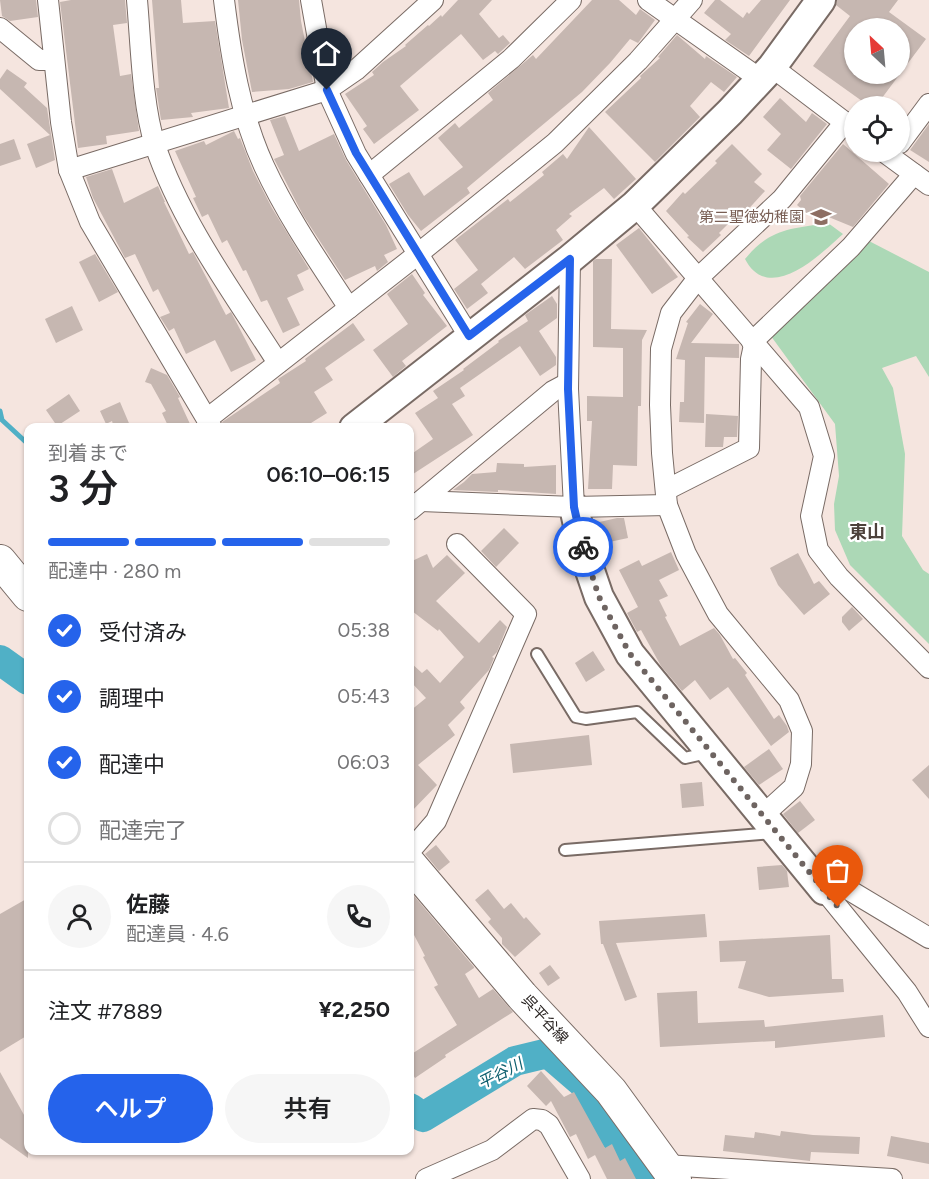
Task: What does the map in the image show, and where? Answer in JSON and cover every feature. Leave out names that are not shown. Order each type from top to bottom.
[{"type":"main road","points":[[0,561],[24,590]]},
{"type":"main road","name":"呉平谷線","points":[[414,869],[522,996],[611,1091],[670,1172]]},
{"type":"street","points":[[48,0],[69,170],[90,222],[209,423],[279,363],[555,143],[638,61],[692,0]]},
{"type":"street","points":[[137,0],[145,87],[155,144],[174,192],[216,266],[279,363]]},
{"type":"street","points":[[224,0],[229,42],[245,116],[264,165],[303,237],[349,308]]},
{"type":"street","points":[[311,0],[327,90],[356,153],[469,336]]},
{"type":"street","points":[[69,170],[327,90],[356,70],[433,0]]},
{"type":"street","points":[[369,175],[512,58],[571,0]]},
{"type":"street","points":[[648,0],[676,20],[844,122]]},
{"type":"street","points":[[360,423],[570,259],[635,205],[730,112],[766,73],[821,0]]},
{"type":"street","points":[[0,28],[39,60],[54,60]]},
{"type":"street","points":[[910,128],[929,104]]},
{"type":"street","points":[[769,824],[794,787],[801,764],[802,730],[789,700],[718,614],[686,554],[667,498],[660,405],[661,349],[671,313],[698,278],[782,199],[844,132]]},
{"type":"street","points":[[415,505],[574,507],[667,498],[749,448],[753,343],[921,180],[903,162]]},
{"type":"street","points":[[635,205],[809,407],[824,456],[811,516],[818,550],[839,577],[929,668]]},
{"type":"street","points":[[570,259],[568,383],[574,507],[584,553],[599,597],[630,654],[908,992],[929,1027]]},
{"type":"street","points":[[415,505],[554,391],[568,383]]},
{"type":"street","points":[[414,846],[436,821],[525,614],[456,544]]},
{"type":"street","points":[[824,890],[844,887],[929,938]]},
{"type":"street","points":[[426,1179],[492,1150],[533,1119],[542,1120],[549,1125],[580,1179]]},
{"type":"street","points":[[670,1172],[892,1179]]},
{"type":"lane","points":[[537,654],[576,717],[586,719],[637,712],[685,758],[710,752]]},
{"type":"lane","points":[[565,850],[769,824]]},
{"type":"green space","points":[[828,223],[843,234],[794,272],[780,277],[767,277],[755,272],[745,259],[764,241],[782,232]]},
{"type":"green space","points":[[869,241],[929,272],[929,377],[916,356],[882,368],[893,388],[905,454],[902,536],[923,570],[929,574],[929,644],[850,565],[835,530],[834,504],[839,476],[835,424],[768,332]]},
{"type":"building","points":[[0,0],[36,0],[38,17],[10,21],[2,16]]},
{"type":"building","points":[[125,0],[127,23],[113,25],[120,76],[131,74],[139,131],[106,136],[107,144],[78,148],[60,2]]},
{"type":"building","points":[[152,0],[181,0],[183,23],[215,21],[229,108],[191,113],[193,117],[161,120],[156,88],[159,88]]},
{"type":"building","points":[[238,0],[299,0],[313,82],[289,89],[252,92],[242,40]]},
{"type":"building","points":[[458,0],[492,0],[479,14],[499,38],[503,35],[510,43],[498,54],[495,51],[483,60],[461,34],[400,86],[419,110],[374,144],[363,129],[367,126],[345,94],[374,75],[372,72],[383,62],[406,46],[441,15],[442,17]]},
{"type":"building","points":[[592,0],[619,0],[636,15],[640,9],[655,20],[638,43],[630,39],[582,92],[467,188],[470,193],[421,231],[389,184],[409,172],[424,196],[463,167],[438,138],[455,123],[459,128],[493,100],[488,93],[533,55],[536,59]]},
{"type":"building","points":[[715,0],[720,0],[743,18],[761,0],[790,0],[749,56],[725,40],[731,34],[704,13]]},
{"type":"building","points":[[837,0],[898,0],[889,12],[897,18],[849,18],[850,16],[836,5]]},
{"type":"building","points":[[844,24],[844,84],[892,84],[884,96],[855,96],[813,66]]},
{"type":"building","points":[[910,27],[926,39],[910,61]]},
{"type":"building","points":[[677,35],[705,59],[706,56],[737,77],[724,92],[711,82],[690,106],[700,117],[655,162],[605,112],[660,58],[658,57]]},
{"type":"building","points":[[7,69],[27,83],[24,87],[47,108],[55,160],[36,168],[27,144],[50,135],[0,89],[0,79]]},
{"type":"building","points":[[780,98],[806,122],[812,113],[827,124],[791,169],[767,150],[781,134],[763,117]]},
{"type":"building","points":[[285,116],[299,151],[334,134],[346,160],[386,225],[397,249],[384,255],[388,262],[377,271],[375,266],[345,280],[303,215],[274,159],[284,155],[270,120]]},
{"type":"building","points":[[929,124],[929,162],[910,150]]},
{"type":"building","points":[[589,127],[636,179],[614,199],[604,188],[569,214],[572,216],[556,230],[563,240],[525,269],[514,257],[481,284],[488,293],[467,309],[454,289],[478,270],[455,240],[508,199],[510,202],[544,175],[542,172],[563,154],[567,159]]},
{"type":"building","points":[[234,131],[238,139],[240,138],[253,171],[272,208],[309,269],[297,275],[304,290],[287,298],[300,325],[283,333],[267,300],[261,302],[246,270],[243,271],[227,240],[222,243],[208,214],[202,217],[193,198],[196,197],[175,151],[204,141],[206,145]]},
{"type":"building","points":[[14,139],[21,159],[0,166],[0,144]]},
{"type":"building","points":[[732,144],[762,174],[754,182],[765,191],[743,215],[740,212],[703,252],[687,237],[689,236],[666,211],[683,192],[685,194],[717,163],[715,161]]},
{"type":"building","points":[[843,144],[844,162],[864,162],[889,184],[853,227],[814,211],[810,216],[797,205],[801,200],[800,196]]},
{"type":"building","points":[[112,169],[124,203],[158,186],[189,254],[193,252],[226,315],[231,312],[256,360],[231,372],[215,340],[186,354],[174,328],[169,331],[160,317],[170,313],[158,289],[153,292],[135,254],[125,258],[93,198],[86,177]]},
{"type":"building","points":[[639,228],[678,277],[652,294],[616,245]]},
{"type":"building","points":[[95,254],[118,292],[99,302],[79,262]]},
{"type":"building","points":[[612,259],[611,329],[647,330],[642,340],[637,466],[613,465],[612,489],[588,489],[592,421],[587,421],[587,396],[623,397],[623,348],[593,347],[593,261]]},
{"type":"building","points":[[412,274],[425,293],[423,295],[447,326],[402,361],[406,366],[393,377],[373,350],[408,324],[387,294]]},
{"type":"building","points":[[552,296],[557,304],[557,318],[539,331],[556,357],[556,365],[540,376],[520,346],[460,388],[465,396],[452,404],[473,435],[414,473],[414,452],[433,439],[415,413],[438,398],[433,391],[528,321],[525,315]]},
{"type":"building","points":[[700,304],[713,314],[691,343],[739,344],[739,358],[705,357],[704,423],[679,422],[680,402],[684,402],[685,360],[676,359],[688,323],[686,322]]},
{"type":"building","points":[[72,306],[83,330],[56,343],[45,319]]},
{"type":"building","points":[[353,323],[365,340],[325,368],[333,380],[314,392],[327,413],[311,423],[222,423],[280,383],[278,379],[306,361],[305,359]]},
{"type":"building","points":[[151,368],[167,375],[180,397],[178,398],[190,423],[167,423],[162,413],[166,411],[151,384],[145,382]]},
{"type":"building","points":[[69,394],[80,411],[62,423],[55,423],[46,410]]},
{"type":"building","points":[[120,402],[129,423],[113,423],[112,421],[106,423],[100,411]]},
{"type":"building","points":[[706,414],[738,416],[737,437],[724,437],[723,447],[705,447]]},
{"type":"building","points":[[497,463],[524,464],[524,467],[556,465],[556,494],[453,490],[472,474],[496,472]]},
{"type":"building","points":[[624,518],[628,538],[600,544],[595,523]]},
{"type":"building","points":[[504,528],[519,543],[496,567],[481,551]]},
{"type":"building","points":[[671,552],[679,570],[659,580],[668,596],[659,600],[667,616],[665,617],[680,646],[714,628],[720,635],[733,659],[735,658],[747,673],[745,675],[774,719],[779,715],[787,726],[789,732],[771,746],[728,687],[710,700],[695,680],[682,691],[661,666],[641,630],[637,632],[627,613],[638,607],[619,570],[639,560],[642,566]]},
{"type":"building","points":[[798,553],[814,584],[819,581],[830,594],[804,615],[778,585],[770,568]]},
{"type":"building","points":[[427,554],[433,568],[447,555],[465,573],[436,601],[479,643],[500,620],[507,627],[497,652],[492,657],[494,658],[489,670],[460,702],[465,708],[448,725],[455,735],[418,765],[437,785],[414,809],[414,708],[426,698],[414,685],[414,666],[422,673],[427,669],[440,683],[464,657],[439,629],[438,631],[414,613],[414,560]]},
{"type":"building","points":[[852,607],[863,619],[849,631],[842,622],[842,617]]},
{"type":"building","points":[[593,651],[605,670],[586,682],[575,663]]},
{"type":"building","points":[[589,735],[592,765],[513,773],[510,744]]},
{"type":"building","points":[[769,749],[783,769],[759,785],[744,767]]},
{"type":"building","points":[[929,765],[929,799],[912,780]]},
{"type":"building","points":[[702,782],[704,806],[682,808],[680,784]]},
{"type":"building","points":[[800,801],[815,820],[798,833],[783,814]]},
{"type":"building","points":[[436,845],[450,862],[439,871],[425,854]]},
{"type":"building","points":[[838,848],[852,867],[838,876],[825,858]]},
{"type":"building","points":[[782,865],[787,871],[789,887],[759,890],[757,867]]},
{"type":"building","points":[[488,889],[504,909],[511,903],[541,934],[515,957],[502,944],[502,938],[488,922],[491,919],[475,900]]},
{"type":"building","points":[[414,896],[474,967],[465,974],[479,998],[493,989],[513,1012],[445,1055],[446,1057],[415,1078],[414,1052],[457,1025],[434,987],[438,985],[423,957],[425,956],[414,935]]},
{"type":"building","points":[[24,900],[24,1037],[0,1052],[0,914]]},
{"type":"building","points":[[705,914],[707,937],[616,943],[637,997],[625,1001],[603,944],[601,944],[599,921]]},
{"type":"building","points":[[830,935],[832,979],[843,979],[844,992],[769,997],[738,988],[746,961],[720,962],[719,941]]},
{"type":"building","points":[[550,965],[560,978],[548,986],[539,973]]},
{"type":"building","points":[[697,991],[698,1023],[764,1020],[765,1027],[883,1015],[885,1037],[775,1048],[775,1041],[660,1047],[657,993]]},
{"type":"building","points":[[541,1071],[564,1097],[574,1092],[605,1148],[612,1144],[620,1161],[625,1158],[636,1179],[607,1179],[595,1155],[588,1159],[576,1134],[570,1137],[551,1101],[546,1106],[527,1086]]},
{"type":"building","points":[[0,1072],[24,1115],[24,1155],[28,1155],[28,1158],[0,1138]]},
{"type":"building","points":[[781,1131],[860,1137],[859,1154],[811,1152],[810,1161],[723,1151],[725,1135],[754,1138],[755,1132],[780,1136]]},
{"type":"building","points":[[891,1136],[929,1143],[929,1164],[887,1156]]},
{"type":"waterway","name":"平谷川","points":[[0,411],[2,420],[24,440]]},
{"type":"waterway","name":"平谷川","points":[[0,660],[24,677]]},
{"type":"waterway","name":"平谷川","points":[[414,1111],[423,1117],[515,1061],[548,1053],[584,1084],[601,1118],[647,1179]]},
{"type":"way so far","points":[[583,547],[599,597],[630,654],[838,907]]},
{"type":"place","name":"第二聖徳幼稚園","points":[[821,217]]},
{"type":"district","name":"東山","points":[[867,532]]},
{"type":"route","points":[[327,90],[356,153],[469,336],[570,259],[568,389],[574,507],[583,547]]}]
